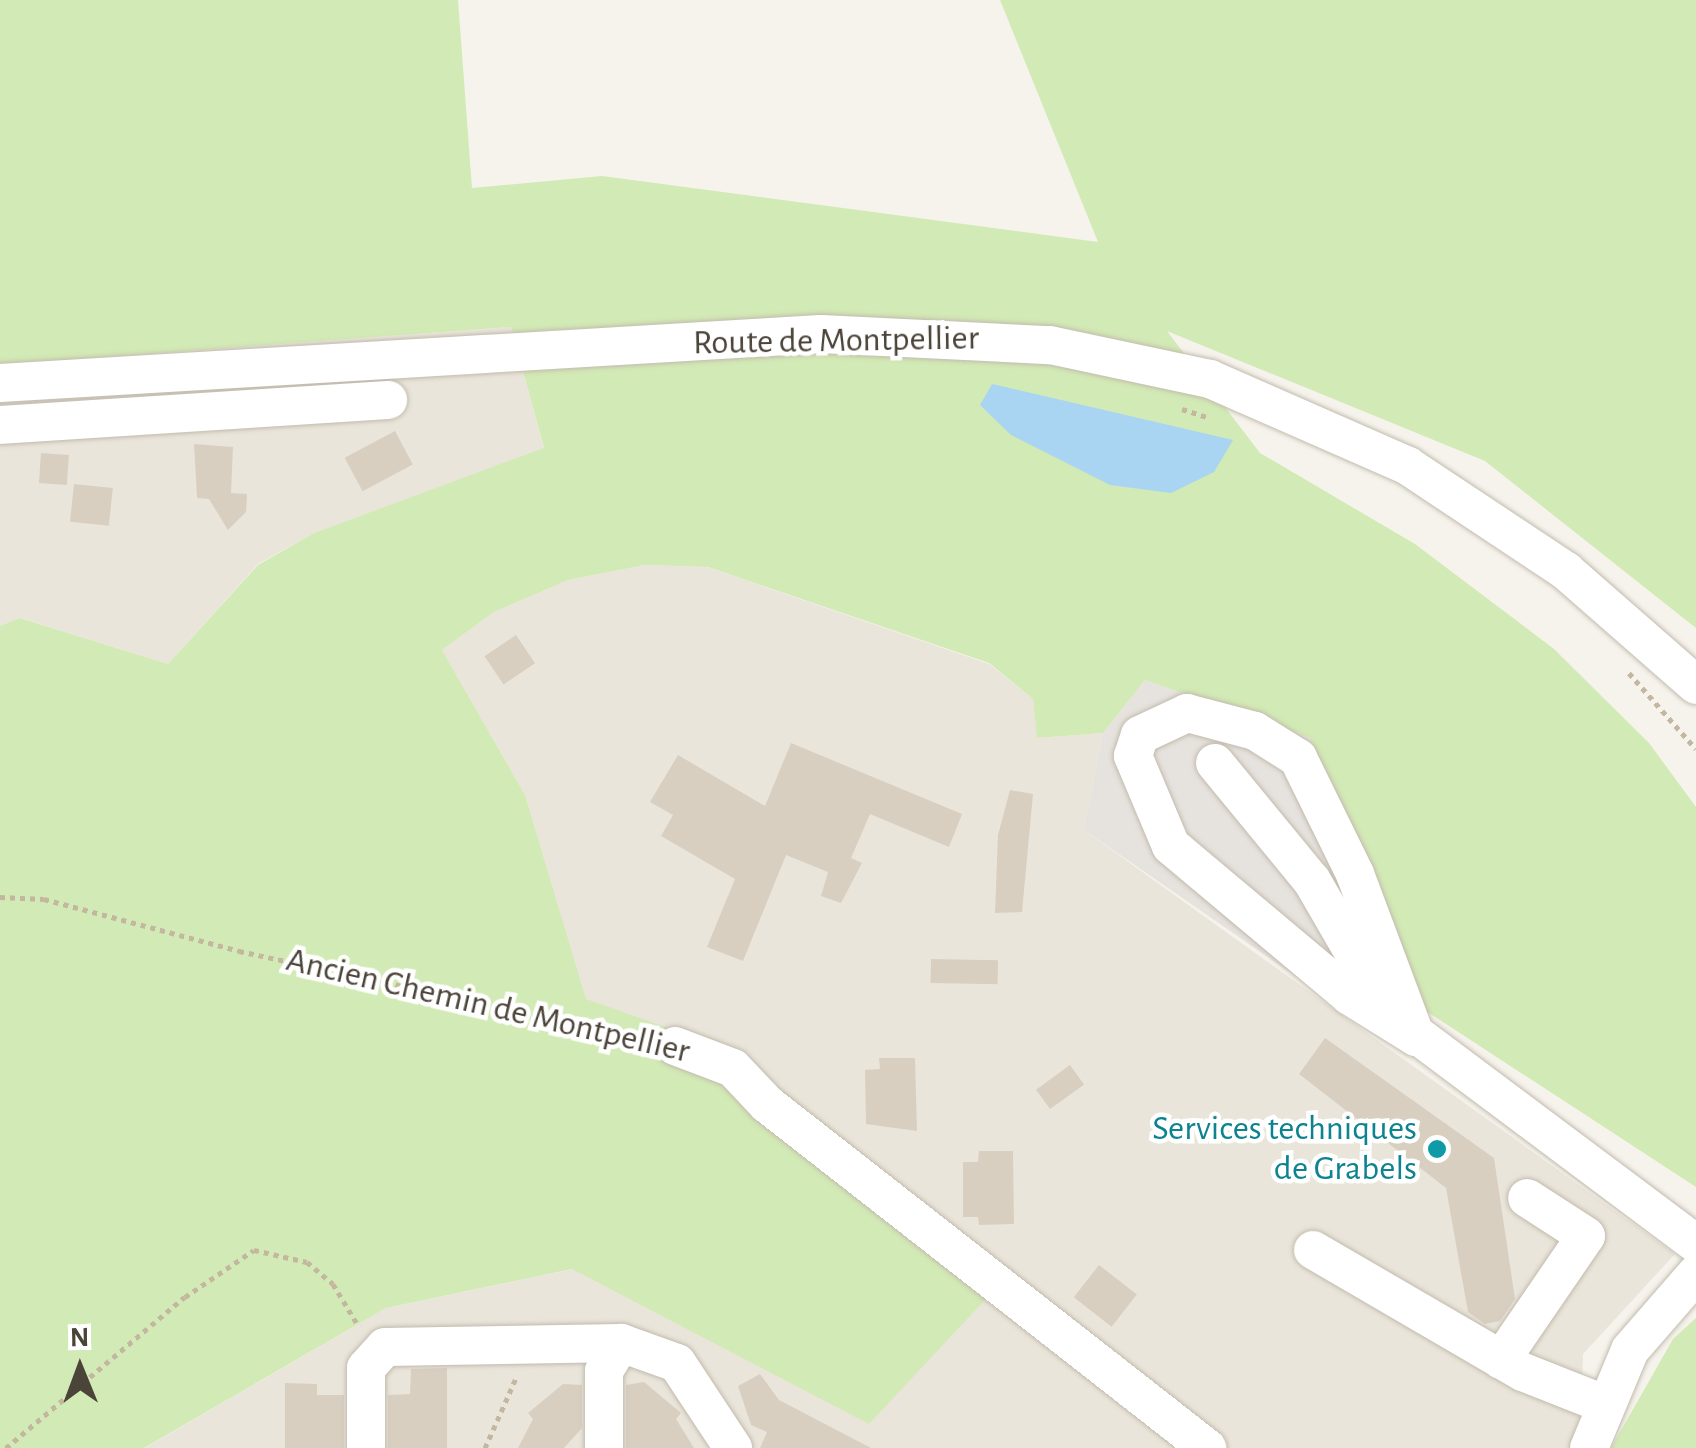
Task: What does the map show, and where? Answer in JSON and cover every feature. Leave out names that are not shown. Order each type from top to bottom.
[{"type":"street","name":"Route de Montpellier","points":[[0,383],[821,334],[1050,345],[1210,379],[1408,466],[1566,570],[1696,685]]},
{"type":"street","points":[[0,424],[388,400]]},
{"type":"street","points":[[1416,1037],[1355,874],[1298,758],[1254,731],[1187,712],[1140,735],[1137,779],[1171,846],[1350,996],[1416,1037],[1696,1244]]},
{"type":"street","points":[[1215,763],[1312,881],[1376,1000],[1416,1037]]},
{"type":"street","name":"Ancien Chemin de Montpellier","points":[[675,1046],[733,1068],[767,1104],[1207,1448]]},
{"type":"street","points":[[1502,1360],[1586,1236],[1527,1198]]},
{"type":"street","points":[[1313,1250],[1502,1360],[1582,1401],[1604,1404]]},
{"type":"street","points":[[1589,1448],[1604,1404],[1644,1330],[1696,1274]]},
{"type":"street","points":[[604,1448],[604,1372],[620,1343]]},
{"type":"street","points":[[366,1448],[372,1353],[404,1345],[620,1343],[677,1363],[732,1448]]},
{"type":"path","points":[[1171,406],[1225,422]]},
{"type":"path","points":[[1623,667],[1696,749]]},
{"type":"path","name":"Ancien Chemin de Montpellier","points":[[0,897],[44,899],[239,951],[675,1046]]},
{"type":"path","points":[[6,1448],[185,1297],[254,1250],[307,1262],[333,1284],[372,1353]]},
{"type":"path","points":[[485,1448],[532,1344]]},
{"type":"shaded area","points":[[511,327],[544,449],[314,533],[258,564],[168,664],[21,618],[0,626],[0,365]]},
{"type":"shaded area","points":[[645,565],[707,567],[989,664],[1033,699],[1038,738],[1103,733],[1084,830],[1675,1254],[1583,1354],[1581,1414],[1571,1448],[145,1448],[386,1308],[573,1269],[869,1423],[731,1050],[586,1000],[525,795],[442,650],[494,612],[568,580]]},
{"type":"shaded area","points":[[1145,680],[1310,738],[1374,880],[1363,1023],[1084,830],[1103,733]]},
{"type":"green space","points":[[0,0],[458,0],[472,188],[602,176],[1098,242],[1000,0],[1696,0],[1696,628],[1485,461],[1167,331],[1260,453],[1415,544],[1554,649],[1649,743],[1696,807],[1696,1187],[1423,1009],[1402,978],[1310,738],[1145,680],[1103,733],[1037,738],[1033,699],[989,663],[708,567],[645,565],[568,580],[494,612],[442,650],[525,795],[586,999],[731,1050],[1011,1272],[869,1424],[572,1269],[386,1308],[144,1448],[0,1448],[0,626],[20,618],[168,664],[258,565],[314,533],[544,448],[511,327],[0,365]]},
{"type":"green space","points":[[1696,1318],[1696,1448],[1611,1448],[1673,1339]]},
{"type":"water","points":[[992,384],[1233,440],[1214,472],[1171,493],[1110,485],[1011,435],[980,405]]},
{"type":"building","points":[[395,431],[413,465],[363,491],[345,458]]},
{"type":"building","points":[[194,444],[233,447],[231,493],[247,494],[246,512],[228,530],[209,499],[197,498]]},
{"type":"building","points":[[41,453],[69,455],[67,485],[39,483]]},
{"type":"building","points":[[74,484],[113,488],[109,526],[70,522]]},
{"type":"building","points":[[516,635],[535,663],[504,684],[484,656]]},
{"type":"building","points":[[791,743],[962,814],[949,847],[870,814],[851,858],[862,863],[841,903],[821,896],[828,872],[786,855],[743,961],[707,947],[735,879],[661,836],[673,815],[650,802],[678,755],[765,806]]},
{"type":"building","points":[[1010,790],[1033,794],[1022,912],[995,913],[998,835]]},
{"type":"building","points":[[931,959],[998,960],[998,984],[931,983]]},
{"type":"building","name":"Services techniques de Grabels","points":[[1325,1038],[1494,1158],[1515,1299],[1500,1321],[1485,1324],[1468,1312],[1446,1188],[1299,1074]]},
{"type":"building","points":[[879,1058],[915,1058],[917,1131],[866,1124],[865,1070],[880,1069]]},
{"type":"building","points":[[1070,1065],[1084,1084],[1050,1109],[1036,1090]]},
{"type":"building","points":[[979,1151],[1013,1151],[1014,1224],[979,1225],[978,1217],[963,1217],[963,1162],[978,1162]]},
{"type":"building","points":[[1099,1265],[1137,1295],[1112,1327],[1074,1297]]},
{"type":"building","points":[[447,1368],[447,1448],[388,1448],[388,1395],[410,1394],[411,1369]]},
{"type":"building","points":[[760,1374],[779,1400],[871,1448],[760,1448],[767,1432],[751,1425],[738,1386]]},
{"type":"building","points":[[644,1382],[681,1413],[676,1419],[694,1448],[626,1448],[626,1385]]},
{"type":"building","points":[[285,1383],[317,1384],[317,1395],[344,1395],[344,1448],[285,1448]]},
{"type":"building","points":[[563,1384],[582,1385],[582,1428],[564,1448],[518,1448],[533,1419],[528,1413]]},
{"type":"place","name":"Services techniques de Grabels","points":[[1437,1149]]}]
